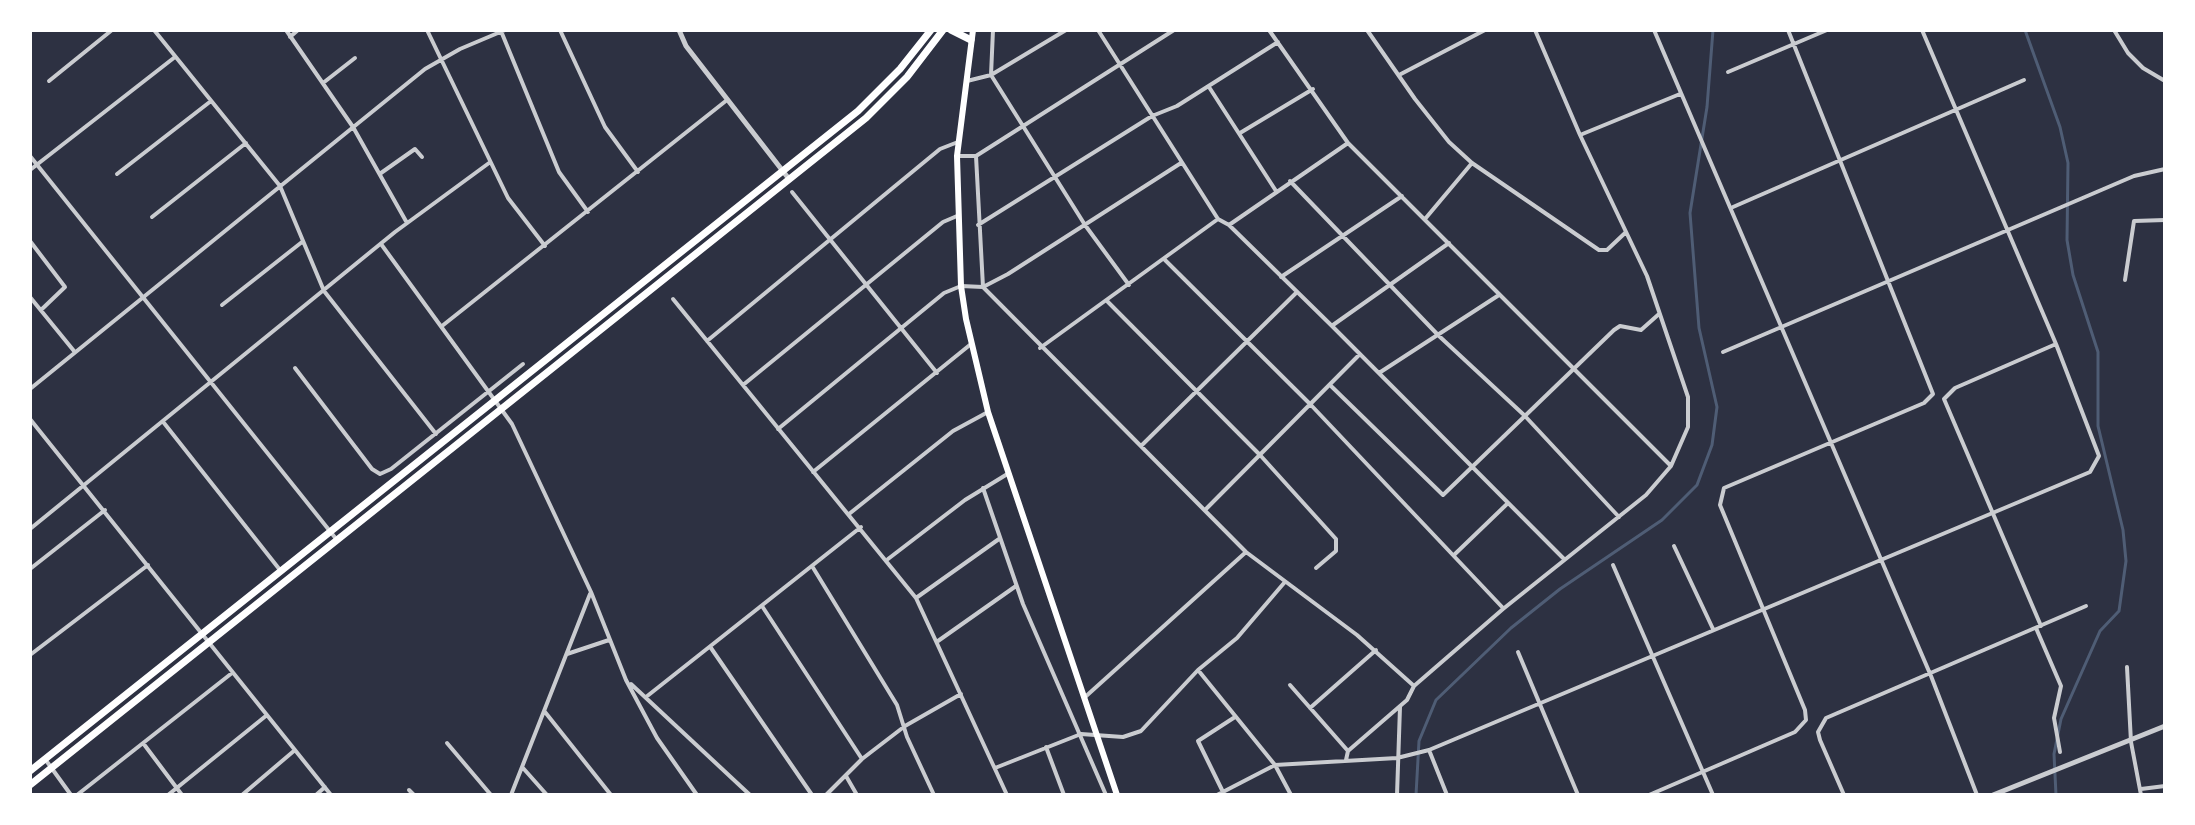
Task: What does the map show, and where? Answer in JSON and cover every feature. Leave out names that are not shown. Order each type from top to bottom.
[{"type":"highway","points":[[500,404],[880,91],[932,30]]},
{"type":"highway","points":[[30,771],[206,637],[789,179],[887,98],[943,30]]},
{"type":"highway","points":[[951,30],[971,40]]},
{"type":"highway","points":[[30,785],[282,572],[334,536]]},
{"type":"main road","points":[[973,30],[957,156],[961,286],[971,344],[988,412],[1117,793]]},
{"type":"street","points":[[49,81],[112,30]]},
{"type":"street","points":[[154,30],[280,186],[324,291],[436,434]]},
{"type":"street","points":[[286,30],[353,127],[407,223]]},
{"type":"street","points":[[290,37],[298,30]]},
{"type":"street","points":[[427,30],[508,198],[545,246]]},
{"type":"street","points":[[560,30],[605,127],[638,172]]},
{"type":"street","points":[[679,30],[686,46],[789,179]]},
{"type":"street","points":[[993,30],[991,75],[1085,225],[1129,285]]},
{"type":"street","points":[[967,81],[991,75],[1066,30]]},
{"type":"street","points":[[1098,30],[1218,219],[1229,225],[1332,326],[1565,560]]},
{"type":"street","points":[[957,156],[976,156],[1174,30]]},
{"type":"street","points":[[1269,30],[1348,143],[1671,466]]},
{"type":"street","points":[[1367,30],[1449,142],[1472,163],[1599,250],[1607,250],[1626,232]]},
{"type":"street","points":[[1399,75],[1485,30]]},
{"type":"street","points":[[1346,760],[1348,751],[1400,707],[1414,686],[1503,609],[1646,495],[1671,466],[1684,440],[1690,413],[1647,276],[1580,135],[1535,30]]},
{"type":"street","points":[[1654,30],[1931,676],[1977,795]]},
{"type":"street","points":[[1649,795],[1795,732],[1806,720],[1805,710],[1720,505],[1719,494],[1730,484],[1924,403],[1933,394],[1788,30]]},
{"type":"street","points":[[1728,72],[1827,30]]},
{"type":"street","points":[[1235,717],[1198,741],[1220,794],[1275,765],[1397,758],[1429,750],[2090,472],[2099,456],[2056,344],[1922,30]]},
{"type":"street","points":[[2114,30],[2128,53],[2143,68],[2165,81]]},
{"type":"street","points":[[30,389],[441,58],[491,33],[503,31],[559,172],[588,212]]},
{"type":"street","points":[[978,225],[1152,116],[1177,106],[1209,87],[1278,42]]},
{"type":"street","points":[[30,170],[175,57]]},
{"type":"street","points":[[323,83],[355,58]]},
{"type":"street","points":[[1732,207],[2024,80]]},
{"type":"street","points":[[1209,87],[1276,191]]},
{"type":"street","points":[[1240,133],[1313,89]]},
{"type":"street","points":[[1580,135],[1680,94]]},
{"type":"street","points":[[442,326],[727,100]]},
{"type":"street","points":[[117,174],[211,101]]},
{"type":"street","points":[[707,341],[940,149],[958,142]]},
{"type":"street","points":[[152,217],[246,143]]},
{"type":"street","points":[[1229,225],[1348,143]]},
{"type":"street","points":[[381,173],[415,149],[422,157]]},
{"type":"street","points":[[30,156],[334,536]]},
{"type":"street","points":[[976,156],[983,287],[1040,348],[1206,509],[1246,552],[1376,650],[1414,686]]},
{"type":"street","points":[[30,529],[407,223],[489,163]]},
{"type":"street","points":[[778,429],[944,293],[961,286],[983,287],[1181,163]]},
{"type":"street","points":[[1425,219],[1472,163]]},
{"type":"street","points":[[1723,352],[2134,176],[2165,169]]},
{"type":"street","points":[[1290,181],[1439,336],[1524,415],[1619,517]]},
{"type":"street","points":[[792,192],[937,373]]},
{"type":"street","points":[[1281,277],[1403,196]]},
{"type":"street","points":[[743,385],[943,222],[957,216]]},
{"type":"street","points":[[1040,348],[1218,219]]},
{"type":"street","points":[[2125,280],[2134,221],[2165,220]]},
{"type":"street","points":[[30,241],[65,287],[41,310]]},
{"type":"street","points":[[222,305],[302,242]]},
{"type":"street","points":[[1332,326],[1449,243]]},
{"type":"street","points":[[381,244],[500,404],[591,592],[626,680],[657,738],[697,795]]},
{"type":"street","points":[[1165,260],[1310,404],[1455,554],[1503,609]]},
{"type":"street","points":[[1141,446],[1244,340],[1296,293]]},
{"type":"street","points":[[1379,373],[1499,295]]},
{"type":"street","points":[[30,297],[75,352]]},
{"type":"street","points":[[673,299],[888,559],[916,598],[1007,795]]},
{"type":"street","points":[[1107,301],[1260,455],[1336,539],[1336,551],[1316,568]]},
{"type":"street","points":[[1330,385],[1443,495],[1614,330],[1620,326],[1641,330],[1659,314]]},
{"type":"street","points":[[813,472],[971,344]]},
{"type":"street","points":[[2056,344],[1950,391],[1944,399],[2061,686],[2054,718],[2060,752]]},
{"type":"street","points":[[1206,509],[1360,354]]},
{"type":"street","points":[[295,368],[372,469],[380,474],[436,434],[523,364]]},
{"type":"street","points":[[849,514],[953,431],[988,412]]},
{"type":"street","points":[[30,419],[331,795]]},
{"type":"street","points":[[163,423],[282,572]]},
{"type":"street","points":[[888,559],[983,488],[1009,473]]},
{"type":"street","points":[[983,488],[1016,586],[1107,795],[1117,793]]},
{"type":"street","points":[[1455,554],[1508,503]]},
{"type":"street","points":[[30,569],[105,510]]},
{"type":"street","points":[[646,697],[861,527]]},
{"type":"street","points":[[916,598],[999,538]]},
{"type":"street","points":[[1674,546],[1713,629]]},
{"type":"street","points":[[1084,698],[1246,552]]},
{"type":"street","points":[[30,655],[148,565]]},
{"type":"street","points":[[1613,565],[1713,795]]},
{"type":"street","points":[[812,566],[863,645],[905,726],[934,795]]},
{"type":"street","points":[[995,768],[1081,734],[1123,737],[1141,731],[1198,670],[1237,638],[1284,583]]},
{"type":"street","points":[[938,641],[1016,586]]},
{"type":"street","points":[[511,795],[591,592]]},
{"type":"street","points":[[762,606],[862,759]]},
{"type":"street","points":[[1844,795],[1820,740],[1820,724],[1826,718],[1931,676],[2086,606]]},
{"type":"street","points":[[567,654],[609,640]]},
{"type":"street","points":[[711,648],[812,795]]},
{"type":"street","points":[[1310,708],[1376,650]]},
{"type":"street","points":[[1518,652],[1578,795]]},
{"type":"street","points":[[2127,667],[2131,742],[2141,792],[2165,786]]},
{"type":"street","points":[[1198,670],[1275,765],[1291,795]]},
{"type":"street","points":[[45,759],[74,795],[233,673]]},
{"type":"street","points":[[626,680],[750,795]]},
{"type":"street","points":[[1290,685],[1348,751]]},
{"type":"street","points":[[826,795],[862,759],[905,726],[962,694]]},
{"type":"street","points":[[1397,795],[1397,758],[1402,722],[1400,707]]},
{"type":"street","points":[[545,712],[611,795]]},
{"type":"street","points":[[168,795],[267,715]]},
{"type":"street","points":[[1993,795],[2165,726]]},
{"type":"street","points":[[143,743],[182,795]]},
{"type":"street","points":[[447,743],[491,795]]},
{"type":"street","points":[[1046,747],[1064,795]]},
{"type":"street","points":[[242,795],[296,750]]},
{"type":"street","points":[[1429,750],[1447,795]]},
{"type":"street","points":[[523,768],[547,795]]},
{"type":"street","points":[[846,776],[857,795]]},
{"type":"street","points":[[316,795],[325,787]]},
{"type":"street","points":[[409,790],[414,795]]},
{"type":"waterway","points":[[1416,795],[1419,741],[1436,700],[1511,628],[1560,589],[1662,520],[1697,485],[1712,445],[1717,407],[1699,328],[1690,213],[1707,107],[1713,30]]},
{"type":"waterway","points":[[2025,30],[2060,127],[2068,163],[2067,240],[2073,275],[2098,352],[2098,426],[2123,530],[2126,561],[2119,611],[2100,631],[2061,719],[2054,754],[2056,795]]}]
